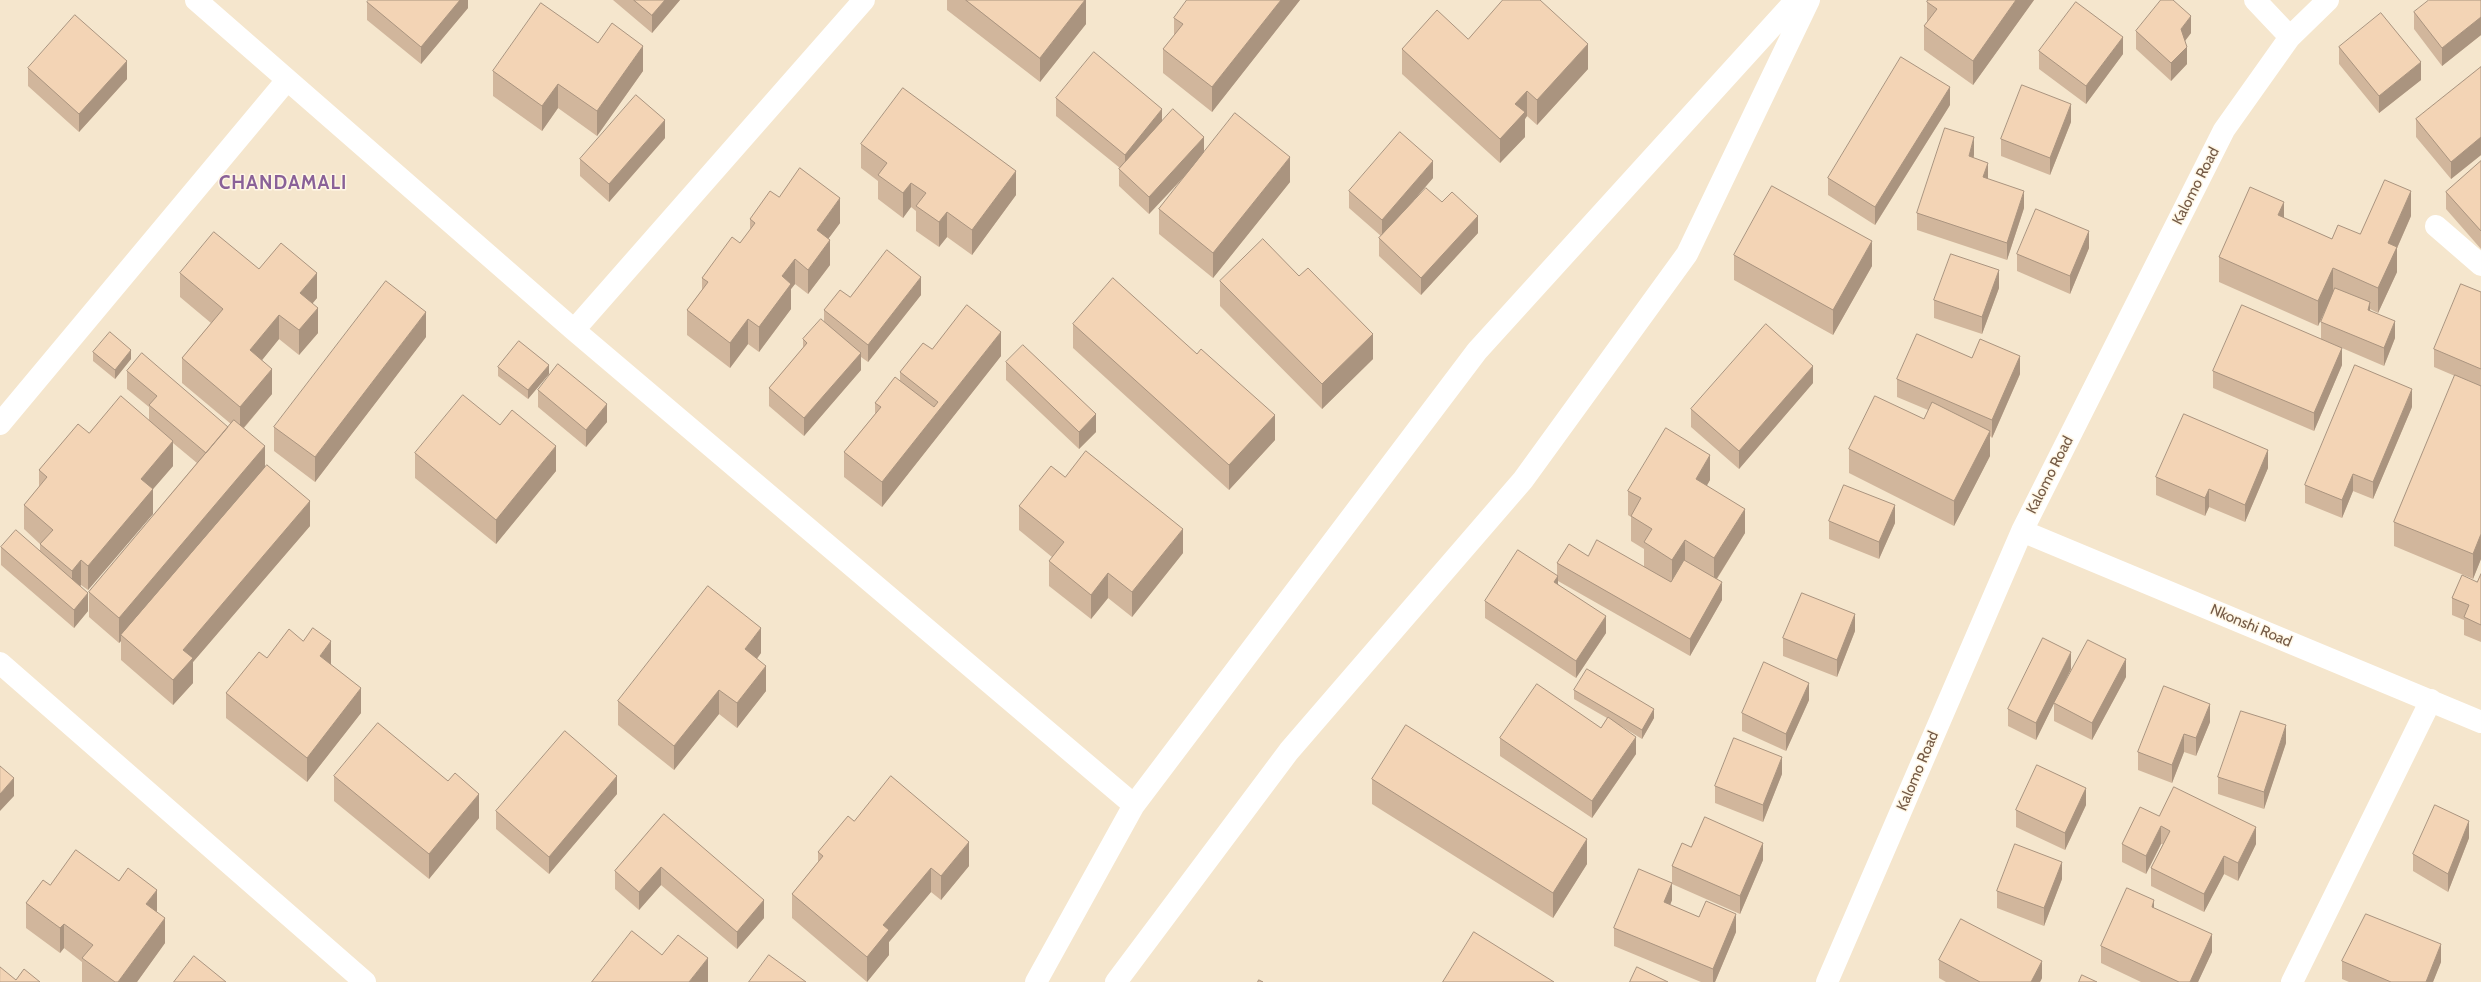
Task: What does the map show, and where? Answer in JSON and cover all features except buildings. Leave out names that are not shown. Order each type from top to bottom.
[{"type":"street","points":[[196,0],[574,330],[1134,805]]},
{"type":"street","points":[[574,330],[864,0]]},
{"type":"street","points":[[1036,982],[1134,805],[1477,350],[1796,0]]},
{"type":"street","points":[[1116,982],[1289,751],[1523,480],[1687,254],[1809,0]]},
{"type":"street","points":[[2255,0],[2290,37]]},
{"type":"street","name":"Kalomo Road","points":[[1827,982],[2022,531],[2224,130],[2290,37],[2328,0]]},
{"type":"street","points":[[0,424],[287,80]]},
{"type":"street","points":[[2436,226],[2481,265]]},
{"type":"street","name":"Nkonshi Road","points":[[2022,531],[2481,722]]},
{"type":"street","points":[[0,663],[365,982]]},
{"type":"street","points":[[2292,982],[2430,700]]},
{"type":"shaded area","points":[[0,0],[2481,0],[2481,982],[0,982]]},
{"type":"district","name":"CHANDAMALI","points":[[283,183]]}]
